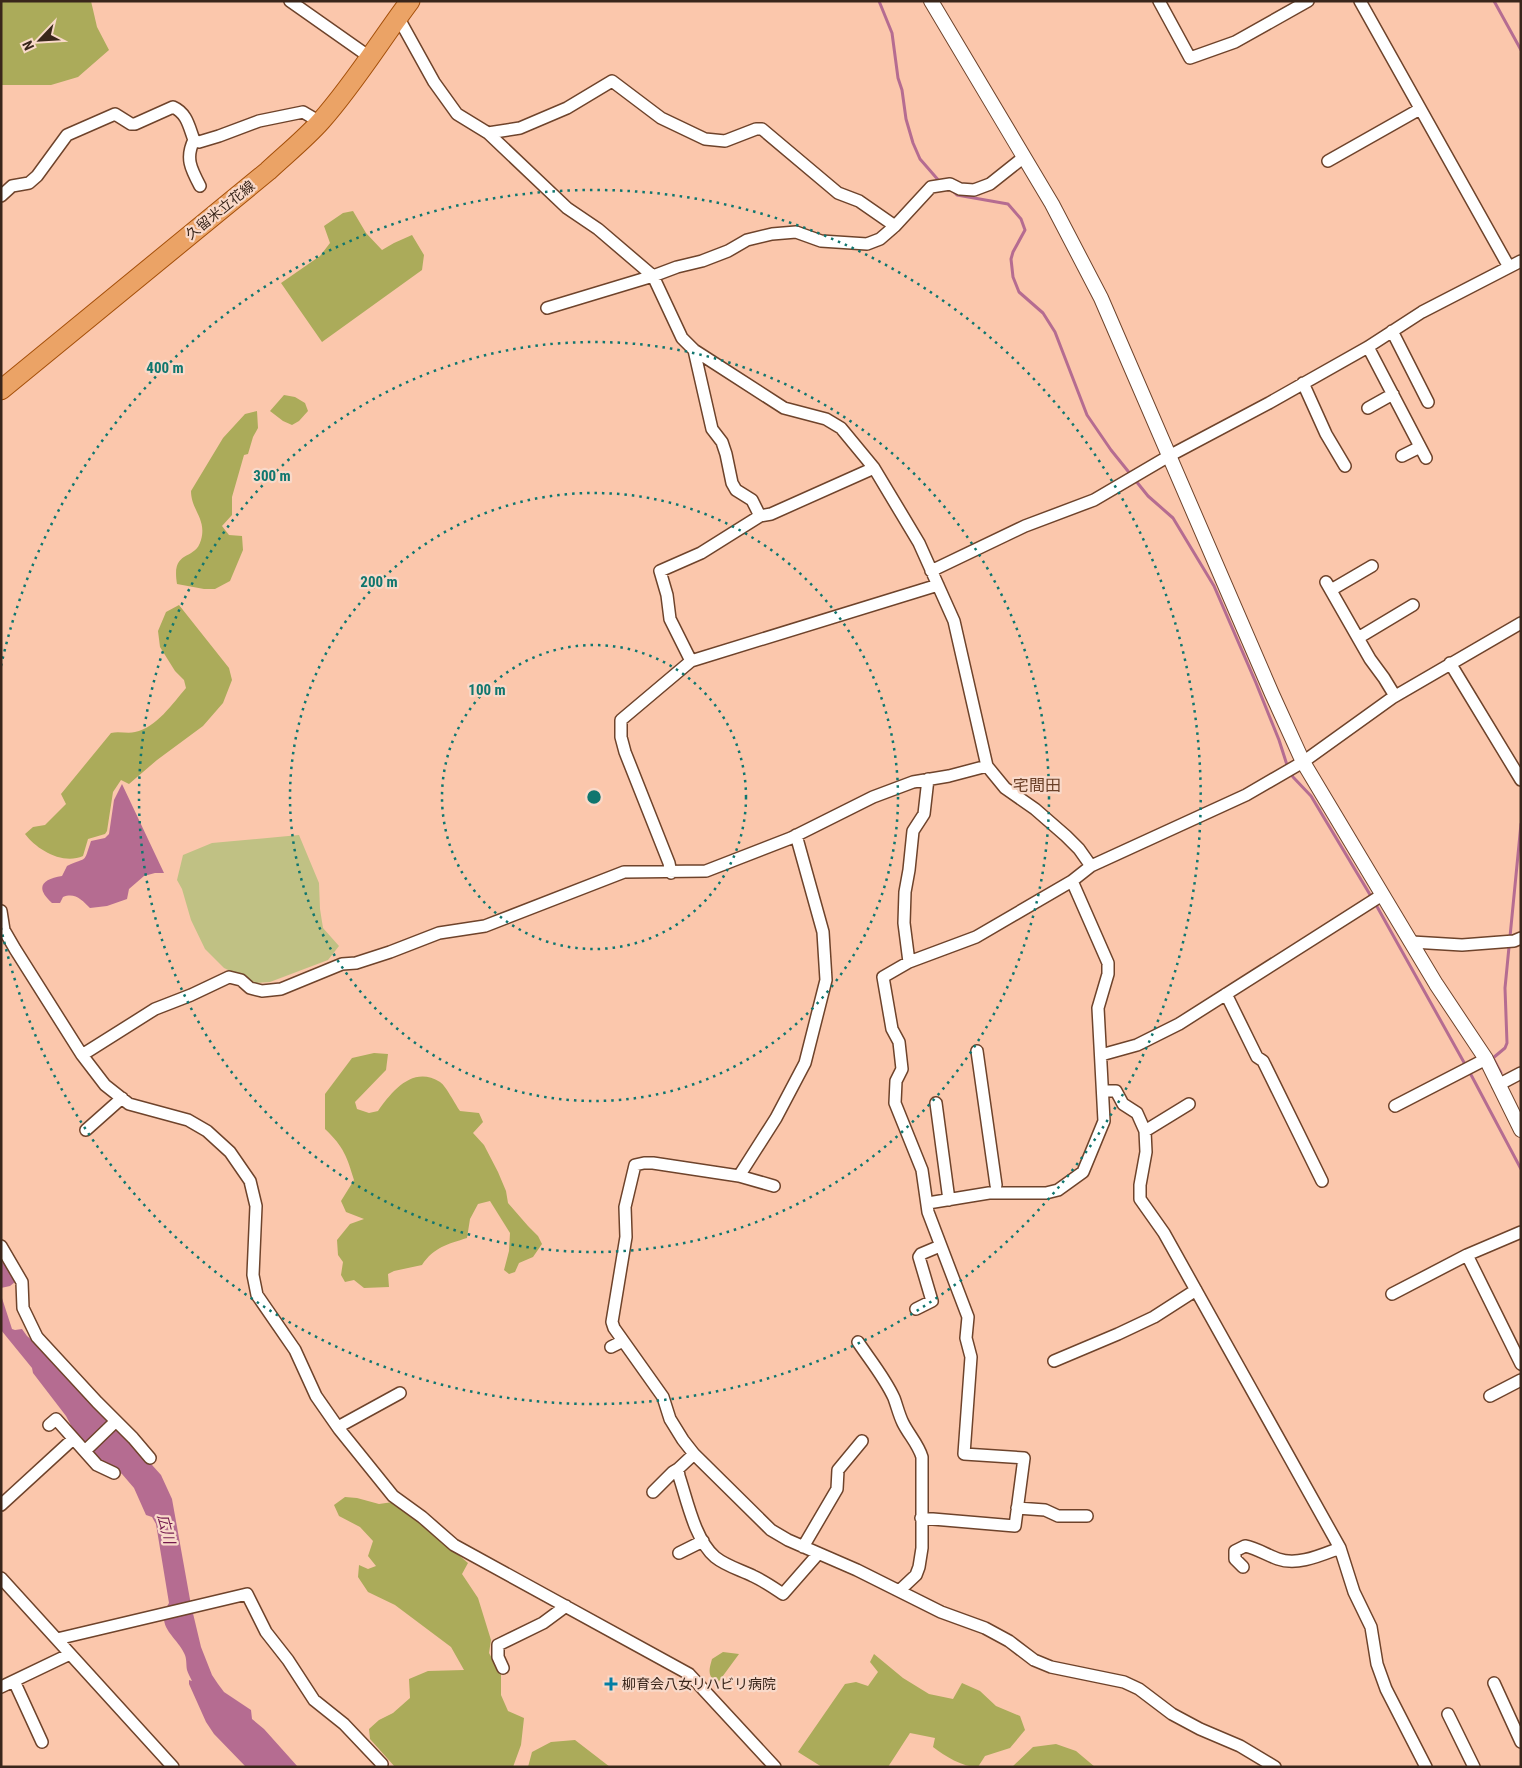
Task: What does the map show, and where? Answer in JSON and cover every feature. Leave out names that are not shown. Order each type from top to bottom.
[{"type":"main road","name":"久留米立花線","points":[[1,390],[268,171],[320,122],[371,58],[410,1]]},
{"type":"street","points":[[290,1],[371,58]]},
{"type":"street","points":[[931,1],[1052,204],[1102,298],[1272,694],[1299,764],[1412,942],[1436,984],[1486,1059],[1498,1086],[1517,1111],[1521,1130]]},
{"type":"street","points":[[1159,1],[1190,58],[1235,42],[1308,1]]},
{"type":"street","points":[[1360,1],[1509,267]]},
{"type":"street","points":[[398,17],[429,83],[457,114],[488,134],[567,208],[643,260],[653,276],[682,338],[694,350],[784,408],[826,419],[834,423],[841,428],[874,468],[919,543],[954,622],[987,766],[1004,788],[1035,809],[1066,836],[1079,849],[1091,866]]},
{"type":"street","points":[[488,134],[528,125],[567,108],[612,81],[661,118],[705,139],[725,142],[756,129],[762,129],[838,193],[859,201],[895,226]]},
{"type":"street","points":[[1,196],[12,186],[29,183],[37,176],[68,135],[115,114],[131,124],[173,107],[180,110],[186,118],[194,140],[189,151],[190,164],[200,186]]},
{"type":"street","points":[[1328,160],[1420,109]]},
{"type":"street","points":[[194,140],[199,142],[259,121],[303,112],[320,122]]},
{"type":"street","points":[[547,308],[653,276],[728,251],[747,240],[772,234],[796,232],[821,241],[867,244],[880,239],[895,226],[931,187],[950,184],[974,190],[990,184],[1024,157]]},
{"type":"street","points":[[931,571],[1025,526],[1094,500],[1169,456],[1368,347],[1429,308],[1521,261]]},
{"type":"street","points":[[1392,331],[1428,402]]},
{"type":"street","points":[[1368,347],[1426,458]]},
{"type":"street","points":[[694,350],[712,429],[722,442],[732,483],[736,490],[752,500],[760,516]]},
{"type":"street","points":[[1304,383],[1326,434],[1345,466]]},
{"type":"street","points":[[1368,408],[1393,394]]},
{"type":"street","points":[[1402,456],[1420,447]]},
{"type":"street","points":[[691,661],[670,619],[667,595],[660,571],[701,553],[760,516],[771,514],[874,468]]},
{"type":"street","points":[[1365,566],[1328,586],[1370,659],[1395,696]]},
{"type":"street","points":[[671,873],[625,752],[621,737],[620,720],[691,661],[938,585]]},
{"type":"street","points":[[1358,638],[1413,605]]},
{"type":"street","points":[[921,1518],[1015,1526],[1024,1458],[964,1454],[972,1357],[966,1338],[968,1317],[928,1212],[922,1170],[895,1103],[896,1081],[902,1069],[899,1042],[892,1029],[883,977],[909,962],[976,937],[1072,881],[1091,866],[1246,795],[1299,764],[1395,696],[1521,623]]},
{"type":"street","points":[[1450,663],[1521,780]]},
{"type":"street","points":[[82,1055],[155,1009],[229,977],[241,980],[250,988],[262,991],[281,989],[342,964],[356,963],[439,933],[485,926],[624,872],[671,873],[706,871],[796,835],[873,797],[913,782],[949,776],[987,766]]},
{"type":"street","points":[[909,962],[904,923],[905,892],[913,831],[924,814],[928,779]]},
{"type":"street","points":[[739,1176],[776,1118],[805,1063],[826,980],[823,932],[796,835]]},
{"type":"street","points":[[928,1203],[989,1193],[1046,1193],[1058,1190],[1083,1172],[1104,1121],[1104,1092],[1098,1008],[1108,974],[1108,963],[1072,881]]},
{"type":"street","points":[[1101,1055],[1137,1046],[1179,1024],[1382,894]]},
{"type":"street","points":[[1,911],[4,930],[82,1055],[105,1085],[129,1104],[188,1120],[207,1131],[230,1152],[250,1180],[256,1206],[253,1274],[257,1295],[295,1350],[316,1396],[393,1496],[454,1544],[689,1674],[775,1767]]},
{"type":"street","points":[[1412,942],[1462,945],[1514,941],[1521,938]]},
{"type":"street","points":[[1226,994],[1257,1057],[1263,1061],[1322,1181]]},
{"type":"street","points":[[977,1051],[996,1185]]},
{"type":"street","points":[[1395,1106],[1486,1059]]},
{"type":"street","points":[[1498,1086],[1521,1073]]},
{"type":"street","points":[[1104,1092],[1116,1091],[1123,1104],[1137,1113],[1145,1131],[1146,1152],[1140,1185],[1140,1199],[1164,1233],[1340,1548],[1354,1592],[1371,1627],[1377,1664],[1383,1681],[1426,1767]]},
{"type":"street","points":[[86,1130],[122,1098]]},
{"type":"street","points":[[936,1103],[949,1200]]},
{"type":"street","points":[[1145,1131],[1189,1104]]},
{"type":"street","points":[[774,1186],[739,1176],[653,1163],[635,1165],[625,1207],[626,1237],[612,1322],[663,1398],[670,1419],[694,1454],[771,1530],[788,1540],[857,1570],[940,1611],[985,1628],[1009,1641],[1034,1660],[1051,1668],[1124,1682],[1139,1689],[1172,1714],[1200,1729],[1240,1746],[1275,1767]]},
{"type":"street","points":[[1392,1294],[1521,1232]]},
{"type":"street","points":[[1,1246],[22,1282],[23,1308],[37,1337],[150,1458]]},
{"type":"street","points":[[916,1309],[932,1301],[919,1257],[921,1254],[940,1246]]},
{"type":"street","points":[[1468,1256],[1521,1364]]},
{"type":"street","points":[[1054,1360],[1154,1317],[1196,1290]]},
{"type":"street","points":[[611,1347],[623,1341]]},
{"type":"street","points":[[858,1342],[894,1399],[897,1412],[920,1449],[922,1457],[922,1548],[916,1575],[899,1591]]},
{"type":"street","points":[[1490,1396],[1521,1380]]},
{"type":"street","points":[[338,1427],[400,1393]]},
{"type":"street","points":[[48,1426],[56,1419],[97,1465],[114,1474]]},
{"type":"street","points":[[84,1451],[116,1421]]},
{"type":"street","points":[[1,1505],[73,1439]]},
{"type":"street","points":[[804,1547],[837,1489],[838,1470],[862,1441]]},
{"type":"street","points":[[653,1492],[694,1454]]},
{"type":"street","points":[[678,1469],[691,1514],[703,1541],[714,1557],[755,1576],[784,1594],[818,1554]]},
{"type":"street","points":[[1018,1508],[1045,1510],[1058,1516],[1087,1516]]},
{"type":"street","points":[[679,1553],[703,1541]]},
{"type":"street","points":[[1243,1567],[1236,1559],[1234,1551],[1244,1546],[1289,1562],[1318,1556],[1340,1548]]},
{"type":"street","points":[[1,1578],[173,1767]]},
{"type":"street","points":[[57,1639],[247,1594],[266,1632],[288,1660],[314,1700],[344,1724],[382,1764],[381,1767]]},
{"type":"street","points":[[503,1668],[498,1657],[498,1645],[543,1623],[566,1606]]},
{"type":"street","points":[[1,1687],[70,1654]]},
{"type":"street","points":[[14,1681],[42,1742]]},
{"type":"street","points":[[1494,1683],[1521,1742]]},
{"type":"street","points":[[1448,1714],[1474,1767]]},
{"type":"green space","points":[[299,835],[319,883],[323,928],[339,946],[328,960],[270,982],[256,983],[224,968],[205,949],[191,920],[182,889],[177,880],[183,855],[212,843]]},
{"type":"shaded area","points":[[1,1],[91,1],[97,27],[109,50],[78,77],[51,85],[1,85]]},
{"type":"shaded area","points":[[353,211],[366,233],[382,250],[412,235],[424,255],[422,270],[322,342],[281,283],[320,256],[330,243],[324,226],[343,213]]},
{"type":"shaded area","points":[[284,395],[295,397],[305,403],[308,411],[299,421],[292,425],[270,411]]},
{"type":"shaded area","points":[[257,411],[258,428],[248,454],[244,455],[232,497],[232,515],[222,526],[229,535],[242,536],[243,550],[230,581],[215,589],[177,584],[177,565],[180,560],[198,547],[201,540],[202,526],[193,504],[191,491],[223,438],[245,414]]},
{"type":"shaded area","points":[[179,605],[229,668],[232,680],[223,703],[203,726],[157,760],[129,784],[121,780],[113,792],[107,831],[105,834],[88,839],[83,856],[67,859],[43,850],[25,834],[33,827],[45,825],[66,804],[61,794],[111,733],[132,733],[150,726],[164,714],[186,688],[184,680],[175,671],[160,647],[158,631],[166,612]]},
{"type":"shaded area","points":[[374,1053],[388,1054],[386,1070],[355,1102],[357,1109],[369,1113],[378,1111],[404,1083],[412,1078],[421,1077],[440,1082],[460,1111],[479,1113],[483,1122],[473,1133],[484,1145],[498,1172],[506,1191],[508,1203],[538,1236],[542,1244],[533,1257],[519,1263],[515,1272],[509,1274],[504,1270],[509,1251],[510,1233],[490,1201],[478,1204],[470,1219],[467,1238],[437,1250],[422,1265],[388,1274],[389,1287],[364,1288],[354,1280],[345,1282],[341,1275],[343,1262],[338,1255],[337,1240],[350,1224],[364,1219],[346,1212],[341,1201],[354,1180],[344,1153],[337,1141],[325,1129],[325,1094],[352,1058]]},
{"type":"shaded area","points":[[345,1497],[379,1504],[393,1502],[419,1521],[468,1563],[462,1574],[478,1598],[491,1640],[489,1653],[501,1675],[501,1695],[508,1711],[524,1718],[521,1745],[513,1767],[395,1767],[370,1739],[369,1729],[379,1720],[393,1713],[410,1698],[409,1679],[428,1671],[464,1670],[451,1647],[395,1605],[368,1592],[358,1577],[359,1565],[368,1569],[376,1566],[368,1556],[373,1541],[360,1527],[339,1516],[334,1505]]},
{"type":"shaded area","points":[[723,1652],[739,1654],[717,1684],[710,1675],[710,1666],[712,1659]]},
{"type":"shaded area","points":[[874,1654],[903,1678],[929,1694],[953,1699],[962,1683],[980,1691],[996,1706],[1020,1716],[1025,1730],[1010,1748],[985,1756],[978,1767],[960,1763],[943,1754],[933,1747],[935,1738],[910,1733],[888,1767],[822,1767],[798,1752],[845,1684],[856,1682],[868,1686],[878,1672],[870,1662]]},
{"type":"shaded area","points":[[575,1740],[610,1767],[528,1767],[532,1752],[551,1742]]},
{"type":"shaded area","points":[[1056,1744],[1076,1751],[1095,1767],[1012,1767],[1033,1747]]},
{"type":"water","points":[[122,784],[164,873],[144,876],[129,889],[127,899],[107,906],[90,908],[81,900],[71,895],[63,897],[60,903],[52,903],[43,892],[43,885],[50,879],[62,876],[67,866],[84,859],[91,841],[105,838],[109,834],[114,800]]},
{"type":"water","points":[[1,1261],[6,1265],[15,1282],[10,1286],[1,1288]]},
{"type":"water","name":"広川","points":[[1,1295],[12,1329],[22,1329],[161,1475],[172,1499],[191,1605],[201,1647],[212,1675],[224,1692],[251,1710],[252,1719],[264,1729],[298,1767],[246,1767],[214,1734],[206,1722],[189,1684],[189,1680],[192,1681],[187,1670],[185,1655],[165,1624],[165,1611],[169,1603],[156,1524],[152,1517],[146,1515],[134,1488],[122,1474],[101,1460],[76,1435],[66,1416],[33,1373],[32,1368],[1,1330]]},
{"type":"waterway","points":[[879,1],[892,33],[898,78],[913,143],[920,159],[940,182]]},
{"type":"waterway","points":[[1494,1],[1521,50]]},
{"type":"waterway","points":[[953,191],[957,195],[1008,204],[1021,219],[1025,230],[1011,259],[1013,277],[1019,292],[1043,313],[1055,332],[1087,415],[1111,450],[1148,496],[1173,518],[1214,586],[1256,683],[1293,777],[1311,796],[1372,898]]},
{"type":"waterway","points":[[1501,1073],[1493,1058],[1505,1048],[1507,1043],[1505,988],[1521,824]]},
{"type":"waterway","points":[[1375,903],[1466,1066]]},
{"type":"waterway","points":[[1469,1071],[1521,1169]]},
{"type":"place","name":"柳育会八女リハビリ病院","points":[[611,1684]]},
{"type":"district","name":"宅間田","points":[[1037,785]]}]
